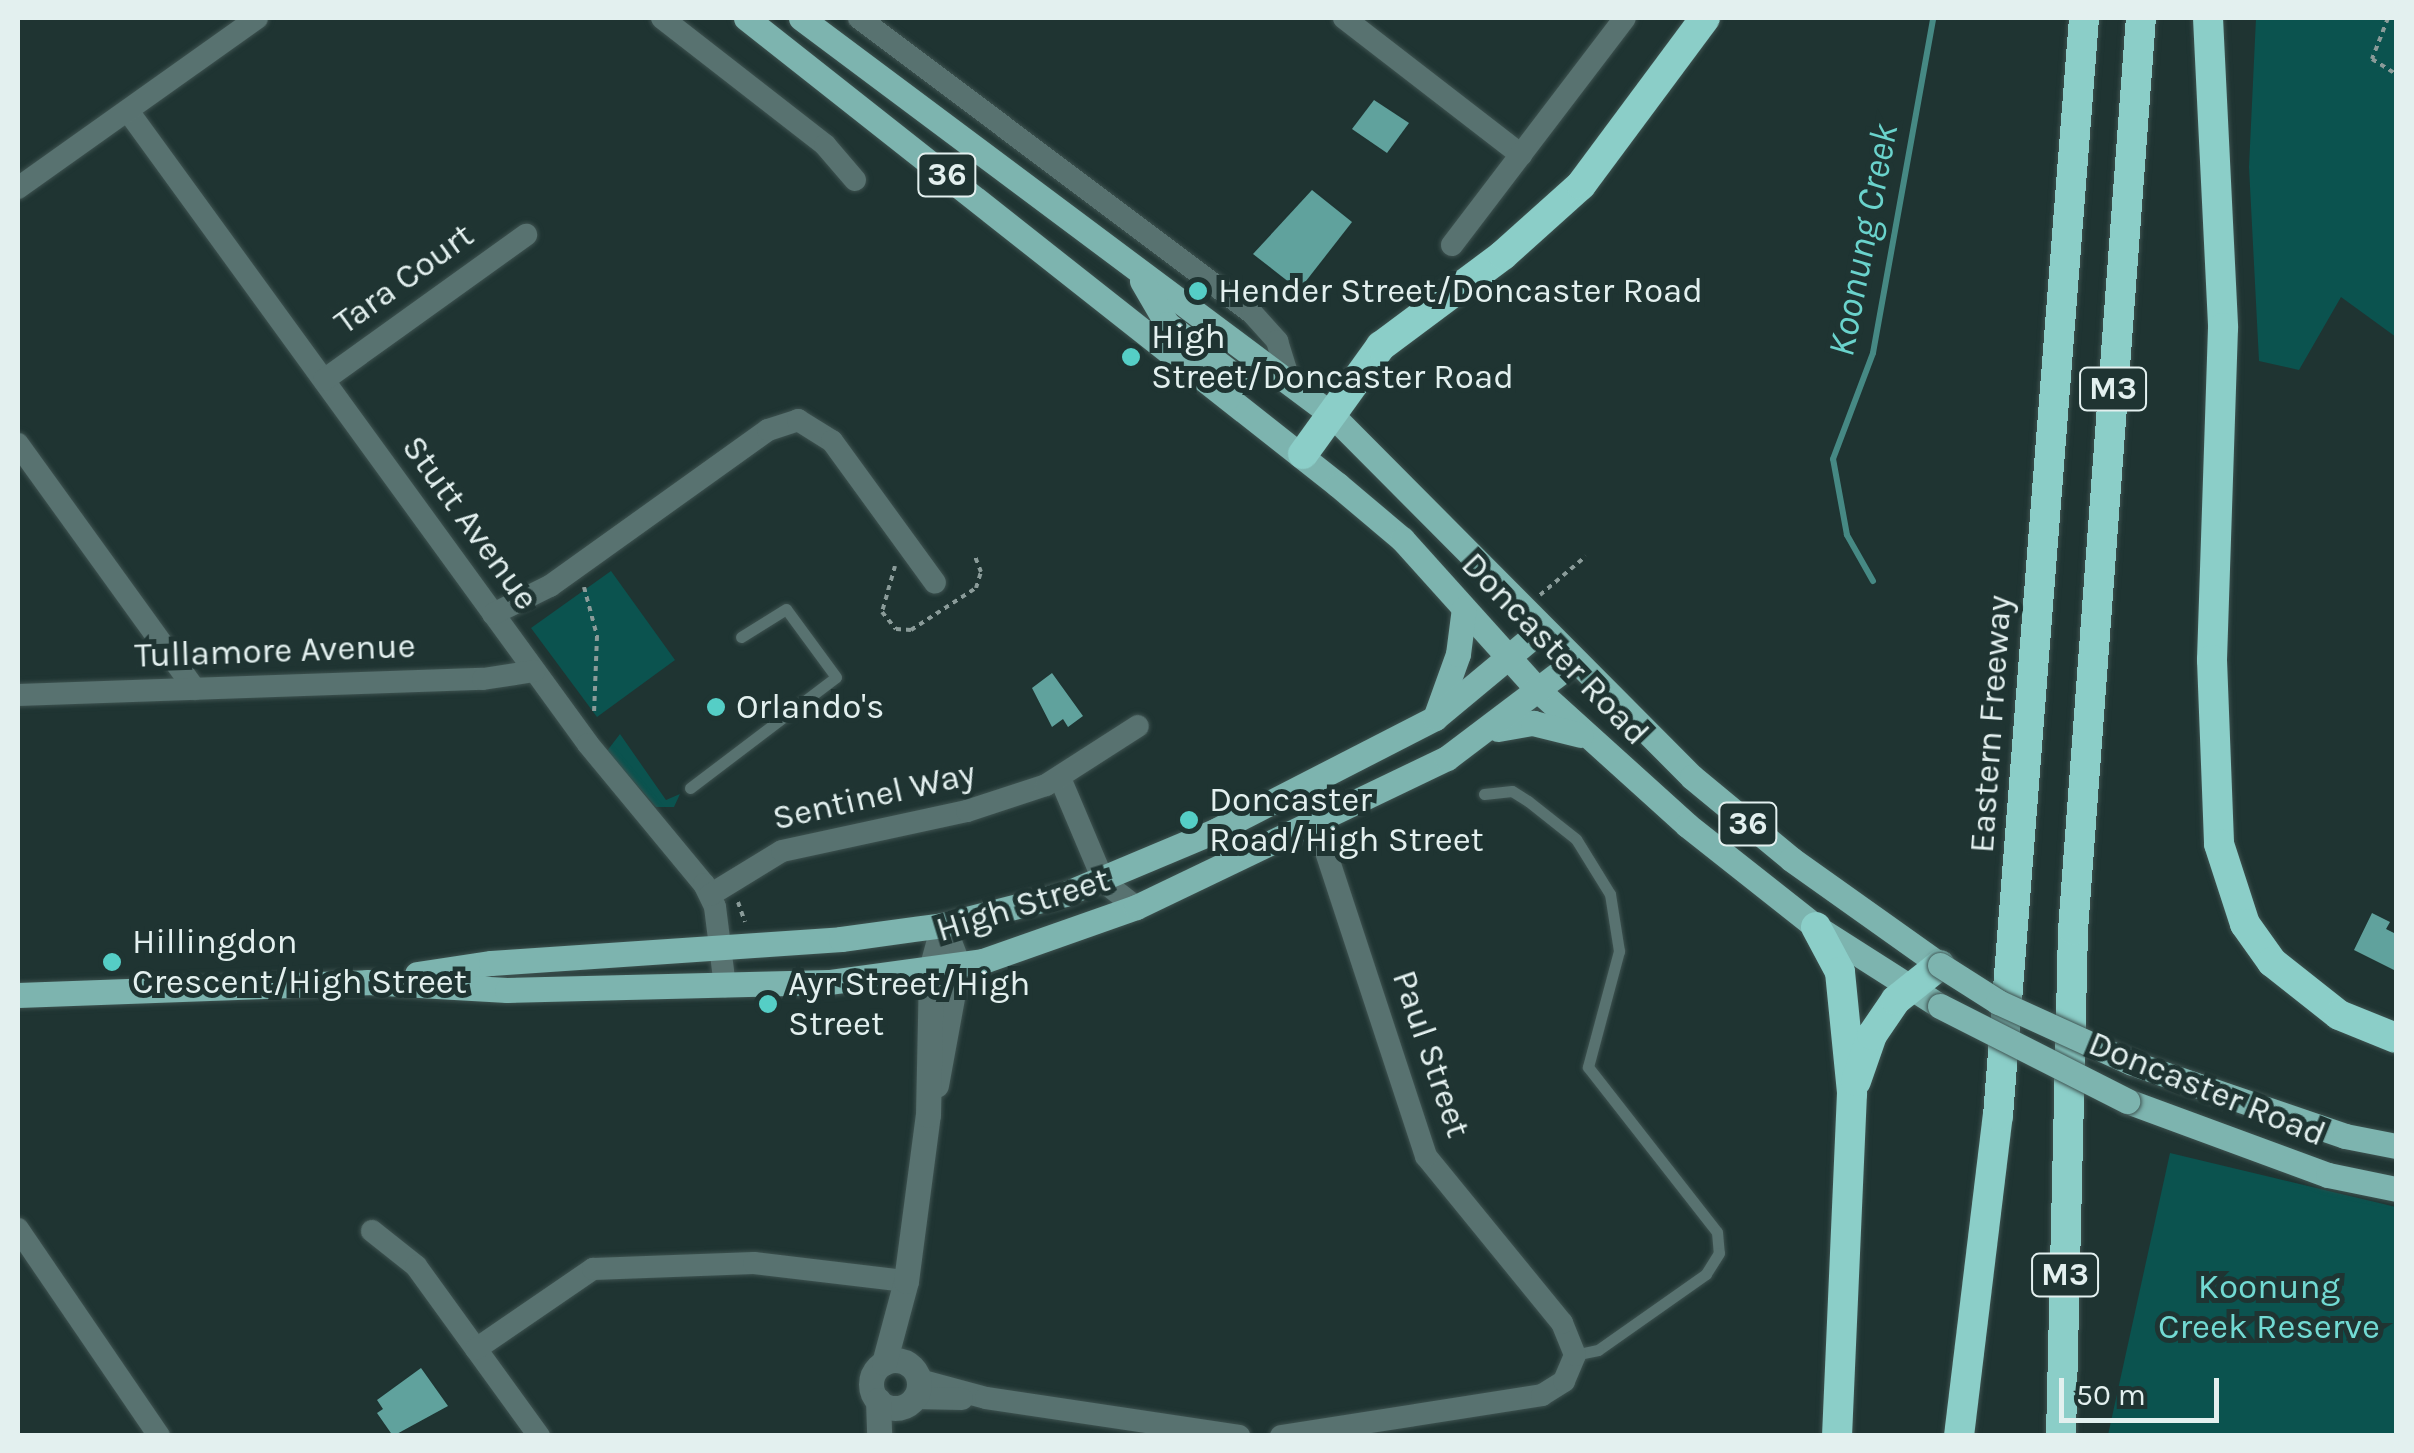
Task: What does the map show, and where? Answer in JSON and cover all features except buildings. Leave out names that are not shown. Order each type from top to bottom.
[{"type":"highway","points":[[1303,454],[1400,328],[1502,255],[1581,185],[1705,18]]},
{"type":"highway","name":"Eastern Freeway","points":[[1960,1436],[1998,1116],[2084,18]]},
{"type":"highway","name":"M3","points":[[2061,1436],[2073,930],[2142,18]]},
{"type":"highway","points":[[2208,18],[2223,328],[2212,660],[2218,826],[2233,895],[2272,962],[2339,1015],[2396,1038]]},
{"type":"highway","points":[[1816,927],[1840,972],[1852,1093],[1838,1436]]},
{"type":"highway","points":[[1852,1093],[1872,1035],[1911,988],[1940,966]]},
{"type":"main road","name":"Doncaster Road","points":[[746,18],[1303,454],[1402,539],[1508,659],[1586,736],[1816,927],[1940,1006],[2127,1100],[2328,1174],[2396,1188]]},
{"type":"main road","name":"Doncaster Road","points":[[801,18],[1331,414],[1574,662],[1748,824],[1940,966],[1998,1002],[2132,1063],[2344,1136],[2396,1146]]},
{"type":"main road","points":[[1137,272],[1167,324],[1236,377],[1228,398]]},
{"type":"main road","points":[[1435,718],[1458,654],[1464,608]]},
{"type":"main road","name":"High Street","points":[[368,982],[491,963],[720,938],[943,925],[1104,882],[1435,718],[1542,629]]},
{"type":"main road","name":"High Street","points":[[18,995],[368,982],[507,990],[725,986],[830,982],[958,965],[1030,947],[1136,907],[1318,822],[1489,731],[1574,662]]},
{"type":"main road","points":[[1489,731],[1533,723],[1586,736]]},
{"type":"street","points":[[18,188],[257,18]]},
{"type":"street","points":[[662,18],[825,146],[855,180]]},
{"type":"street","points":[[859,18],[1252,313],[1277,340],[1291,386]]},
{"type":"street","points":[[1344,18],[1520,154]]},
{"type":"street","points":[[1452,245],[1625,18]]},
{"type":"street","name":"Stutt Avenue","points":[[128,110],[534,671],[719,889],[725,986]]},
{"type":"street","name":"Tara Court","points":[[324,380],[526,235]]},
{"type":"street","points":[[500,623],[768,430],[798,420],[832,441],[936,583]]},
{"type":"street","points":[[18,444],[195,690]]},
{"type":"street","name":"Tullamore Avenue","points":[[18,695],[483,679],[534,671]]},
{"type":"street","name":"Sentinel Way","points":[[719,889],[782,851],[967,812],[1060,778],[1138,726]]},
{"type":"street","points":[[1060,778],[1104,882],[1136,907]]},
{"type":"street","name":"Paul Street","points":[[1304,786],[1426,1156],[1562,1322],[1574,1360]]},
{"type":"street","points":[[928,1115],[949,1042],[958,965],[943,925]]},
{"type":"street","points":[[892,1436],[901,1385],[906,1281],[928,1115],[931,969],[943,925]]},
{"type":"street","points":[[18,1230],[159,1436]]},
{"type":"street","points":[[372,1231],[416,1266],[539,1436]]},
{"type":"street","points":[[476,1349],[594,1269],[754,1262],[906,1281]]},
{"type":"street","points":[[1281,1436],[1542,1395],[1564,1381],[1574,1360]]},
{"type":"street","points":[[901,1385],[1240,1436]]},
{"type":"street","points":[[879,1436],[901,1385]]},
{"type":"lane","points":[[690,788],[836,677],[786,608],[741,637]]},
{"type":"lane","points":[[1484,794],[1512,791],[1576,839],[1610,894],[1618,952],[1588,1066],[1717,1232],[1719,1254],[1706,1274],[1598,1350],[1574,1360]]},
{"type":"path","points":[[2388,18],[2372,59],[2396,74]]},
{"type":"path","points":[[891,555],[894,577],[882,612],[896,629],[911,630],[976,588],[981,572],[975,556]]},
{"type":"path","points":[[593,716],[597,636],[584,587],[598,576]]},
{"type":"path","points":[[2396,585],[2396,620]]},
{"type":"path","points":[[582,702],[599,724]]},
{"type":"path","points":[[719,889],[746,924],[720,938]]},
{"type":"green space","points":[[2256,18],[2396,18],[2396,337],[2341,297],[2299,370],[2259,361],[2249,167]]},
{"type":"green space","points":[[611,571],[675,660],[597,717],[531,628]]},
{"type":"green space","points":[[620,734],[666,800],[680,794],[674,807],[656,807],[607,751]]},
{"type":"green space","name":"Koonung Creek Reserve","points":[[2170,1153],[2396,1207],[2396,1435],[2108,1435]]},
{"type":"waterway","name":"Koonung Creek","points":[[1873,581],[1847,535],[1833,459],[1873,353],[1933,18]]},
{"type":"place","name":"Hender Street/Doncaster Road","points":[[1198,291]]},
{"type":"place","name":"High Street/Doncaster Road","points":[[1131,357]]},
{"type":"place","name":"Orlando's","points":[[716,707]]},
{"type":"place","name":"Doncaster Road/High Street","points":[[1189,820]]},
{"type":"place","name":"Hillingdon Crescent/High Street","points":[[112,962]]},
{"type":"place","name":"Ayr Street/High Street","points":[[768,1004]]}]
